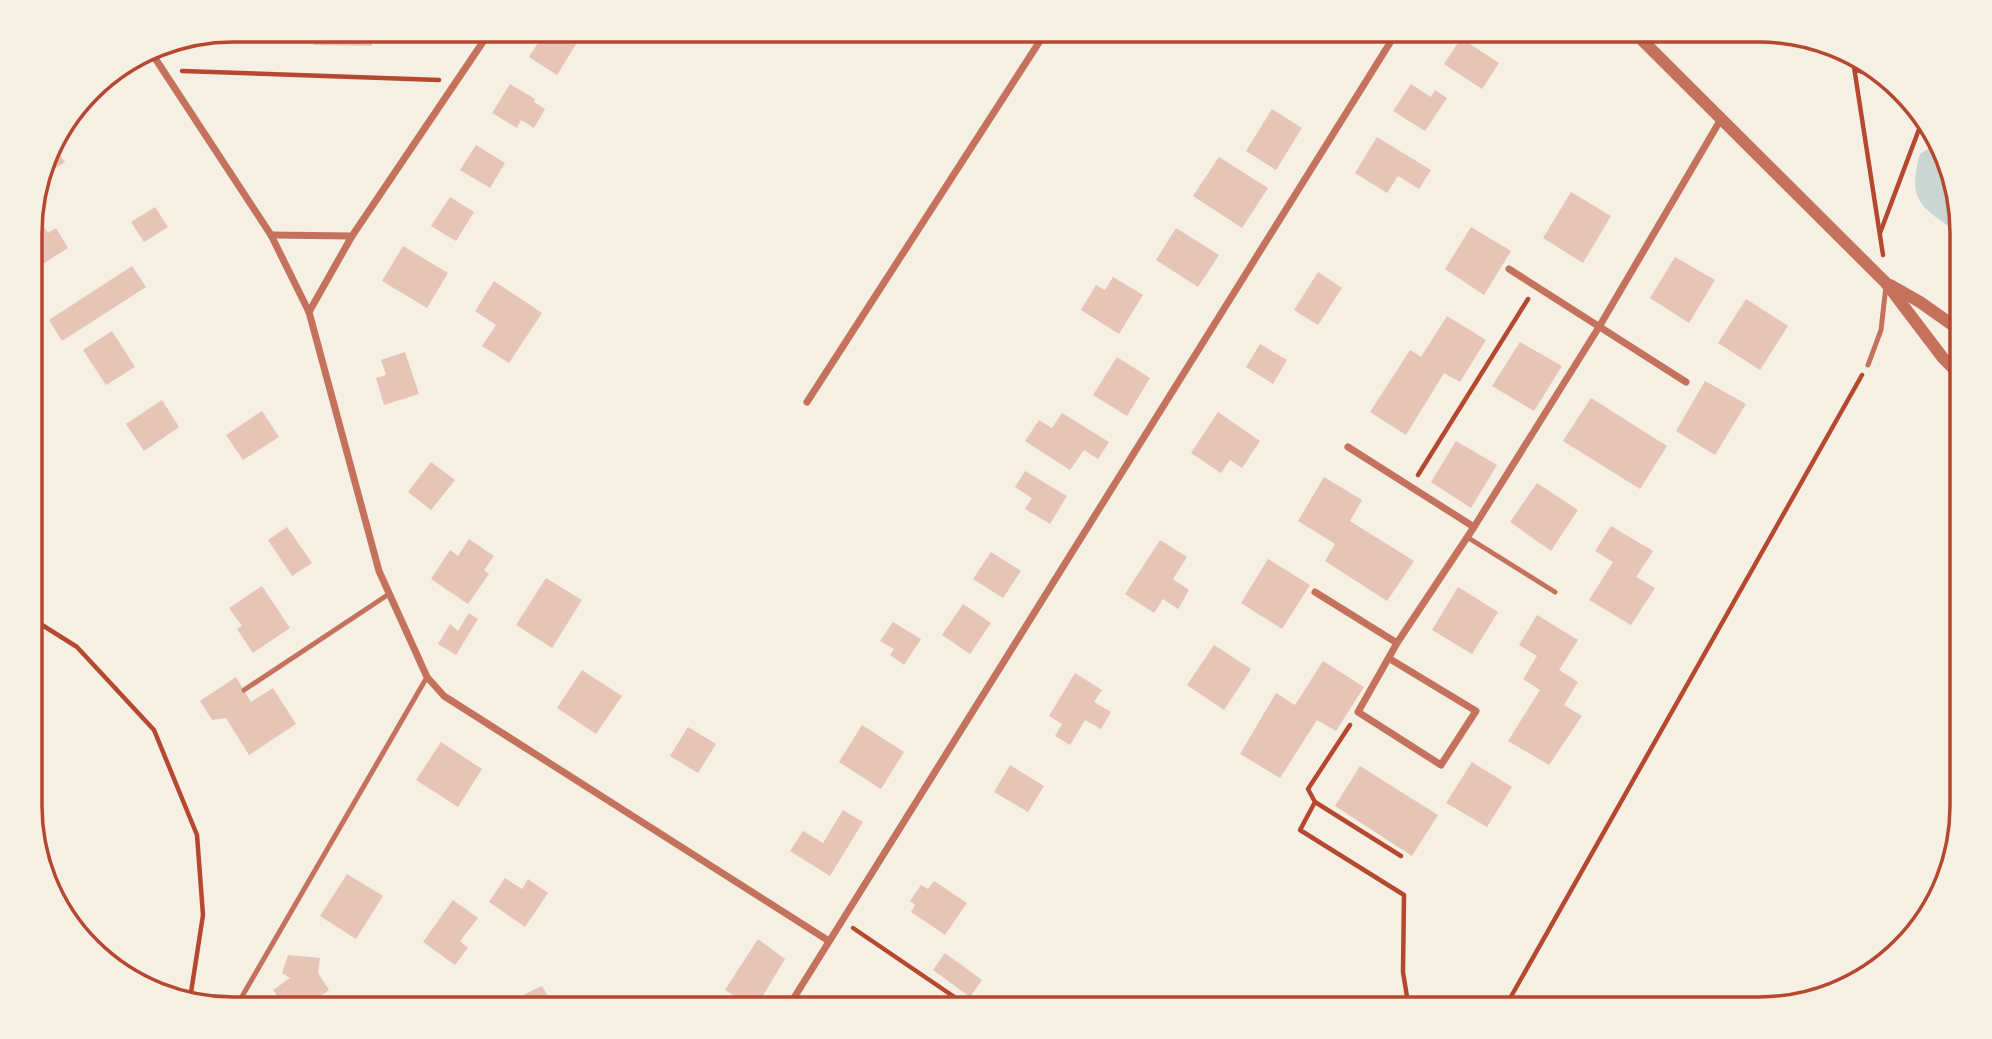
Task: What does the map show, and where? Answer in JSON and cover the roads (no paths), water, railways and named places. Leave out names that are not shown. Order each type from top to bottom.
[{"type":"street","points":[[309,312],[352,236],[483,42]]},
{"type":"street","points":[[807,402],[1039,42]]},
{"type":"street","points":[[794,997],[1391,42]]},
{"type":"street","points":[[1644,42],[1886,283],[1950,365]]},
{"type":"street","points":[[155,59],[271,235],[309,312],[379,571],[426,677],[443,696],[829,941]]},
{"type":"street","points":[[1390,659],[1476,711],[1441,765],[1358,712],[1398,643],[1599,327],[1721,120]]},
{"type":"street","points":[[271,235],[352,236]]},
{"type":"street","points":[[1509,269],[1686,382]]},
{"type":"street","points":[[1886,283],[1950,323]]},
{"type":"street","points":[[1348,447],[1474,527]]},
{"type":"street","points":[[1315,592],[1398,643]]},
{"type":"lane","points":[[1868,365],[1881,330],[1886,283]]},
{"type":"lane","points":[[1467,537],[1555,592]]},
{"type":"lane","points":[[244,690],[389,594]]},
{"type":"lane","points":[[242,997],[426,677]]}]
